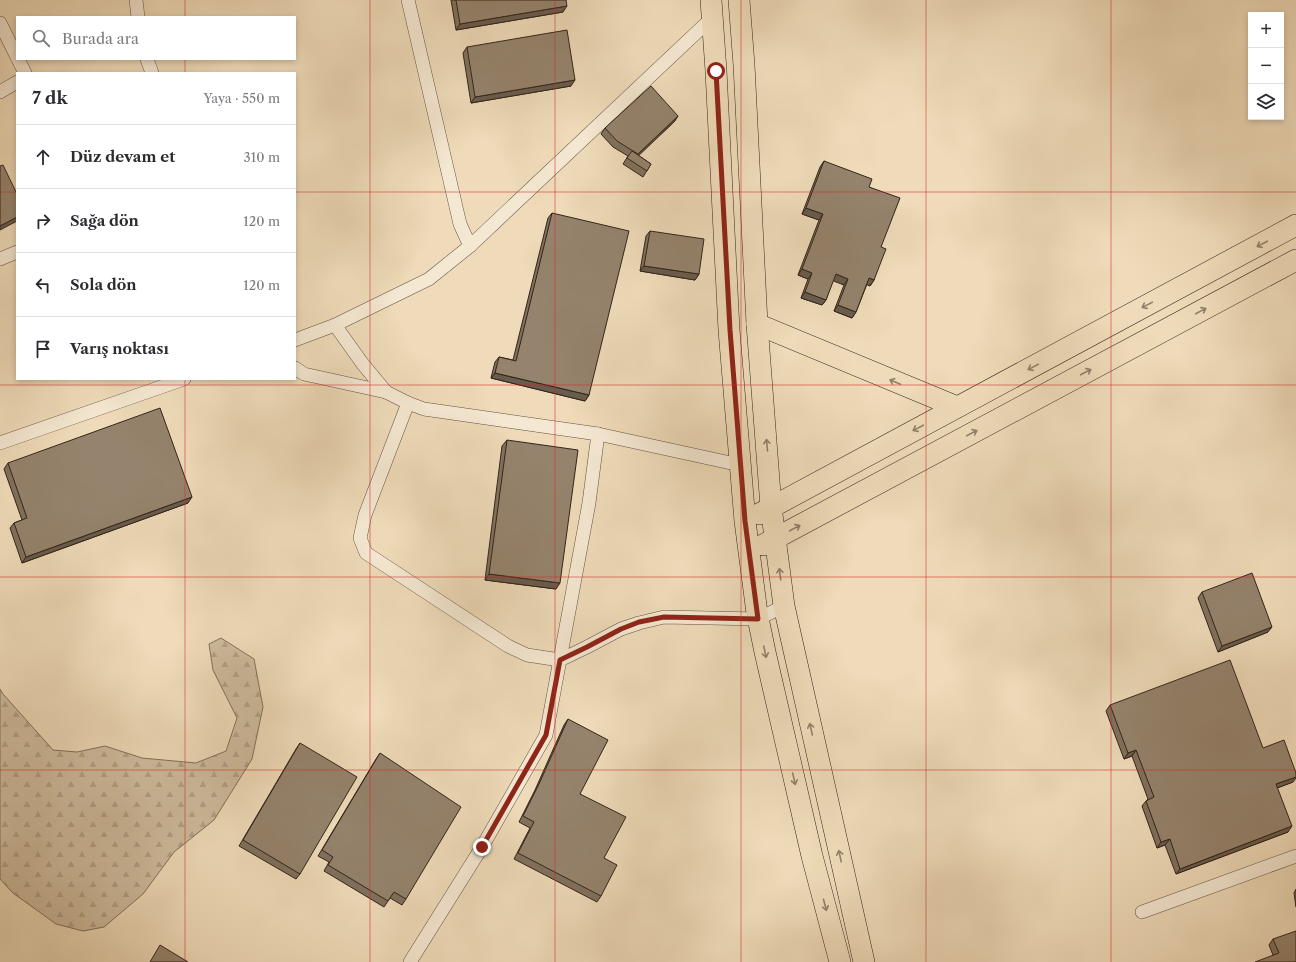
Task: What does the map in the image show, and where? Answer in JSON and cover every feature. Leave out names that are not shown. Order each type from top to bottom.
[{"type":"main road","points":[[739,0],[744,65],[757,324],[771,508],[775,539],[784,606],[864,962]]},
{"type":"main road","points":[[712,9],[730,330],[740,465],[749,553],[764,652],[812,856],[840,962]]},
{"type":"main road","points":[[745,521],[1296,225]]},
{"type":"main road","points":[[749,553],[1296,260]]},
{"type":"main road","points":[[757,324],[957,408]]},
{"type":"street","points":[[136,0],[138,16]]},
{"type":"street","points":[[408,0],[460,224],[470,246]]},
{"type":"street","points":[[296,340],[335,325],[430,279],[470,246],[712,9]]},
{"type":"street","points":[[0,23],[16,56]]},
{"type":"street","points":[[18,60],[24,72]]},
{"type":"street","points":[[147,60],[152,72]]},
{"type":"street","points":[[0,92],[16,83]]},
{"type":"street","points":[[0,259],[16,252]]},
{"type":"street","points":[[335,325],[362,363],[386,392]]},
{"type":"street","points":[[296,369],[304,374],[386,392],[408,403],[424,408],[598,434],[740,465]]},
{"type":"street","points":[[0,443],[179,380]]},
{"type":"street","points":[[408,403],[365,515],[360,538],[366,553],[508,646],[527,655],[560,660],[621,629],[639,622],[664,617],[758,619],[784,606]]},
{"type":"street","points":[[410,962],[482,847],[546,735],[589,503],[598,434]]},
{"type":"street","points":[[1142,912],[1296,856]]},
{"type":"green space","points":[[221,638],[254,659],[263,707],[252,759],[214,820],[174,852],[143,894],[104,927],[83,931],[56,924],[13,893],[0,879],[0,689],[53,750],[77,752],[105,746],[142,758],[196,763],[226,751],[237,718],[213,670],[209,644]]},
{"type":"building","points":[[456,0],[566,0],[567,6],[460,24]]},
{"type":"building","points":[[567,30],[575,80],[475,97],[467,47]]},
{"type":"building","points":[[651,86],[678,116],[638,154],[617,141],[605,128]]},
{"type":"building","points":[[632,151],[651,164],[647,171],[627,158]]},
{"type":"building","points":[[824,161],[872,179],[869,187],[900,198],[881,247],[886,249],[874,280],[869,278],[856,312],[838,305],[848,279],[836,274],[826,300],[805,292],[812,273],[802,269],[823,214],[806,208]]},
{"type":"building","points":[[3,165],[16,192],[16,218],[0,226],[0,166]]},
{"type":"building","points":[[552,213],[629,231],[589,395],[495,373],[499,357],[516,361]]},
{"type":"building","points":[[650,231],[704,239],[699,274],[644,266]]},
{"type":"building","points":[[160,408],[192,497],[26,557],[14,523],[27,518],[8,463]]},
{"type":"building","points":[[507,440],[578,450],[560,583],[489,574]]},
{"type":"building","points":[[1252,573],[1272,627],[1222,646],[1202,592]]},
{"type":"building","points":[[1230,660],[1263,748],[1284,740],[1296,773],[1296,777],[1276,784],[1292,826],[1180,869],[1170,839],[1161,842],[1146,801],[1154,797],[1136,750],[1128,753],[1110,705]]},
{"type":"building","points":[[568,719],[608,740],[580,794],[626,817],[604,858],[617,865],[601,896],[518,853],[534,822],[523,816]]},
{"type":"building","points":[[300,743],[357,777],[300,874],[243,840]]},
{"type":"building","points":[[380,753],[461,807],[406,899],[394,892],[388,901],[328,865],[333,857],[322,850]]},
{"type":"building","points":[[1296,931],[1296,962],[1255,962],[1279,953],[1273,939]]},
{"type":"building","points":[[160,945],[188,962],[150,962]]},
{"type":"route","points":[[482,847],[546,735],[560,660],[604,637],[639,622],[664,617],[758,619],[745,521],[730,330],[716,71]]}]
